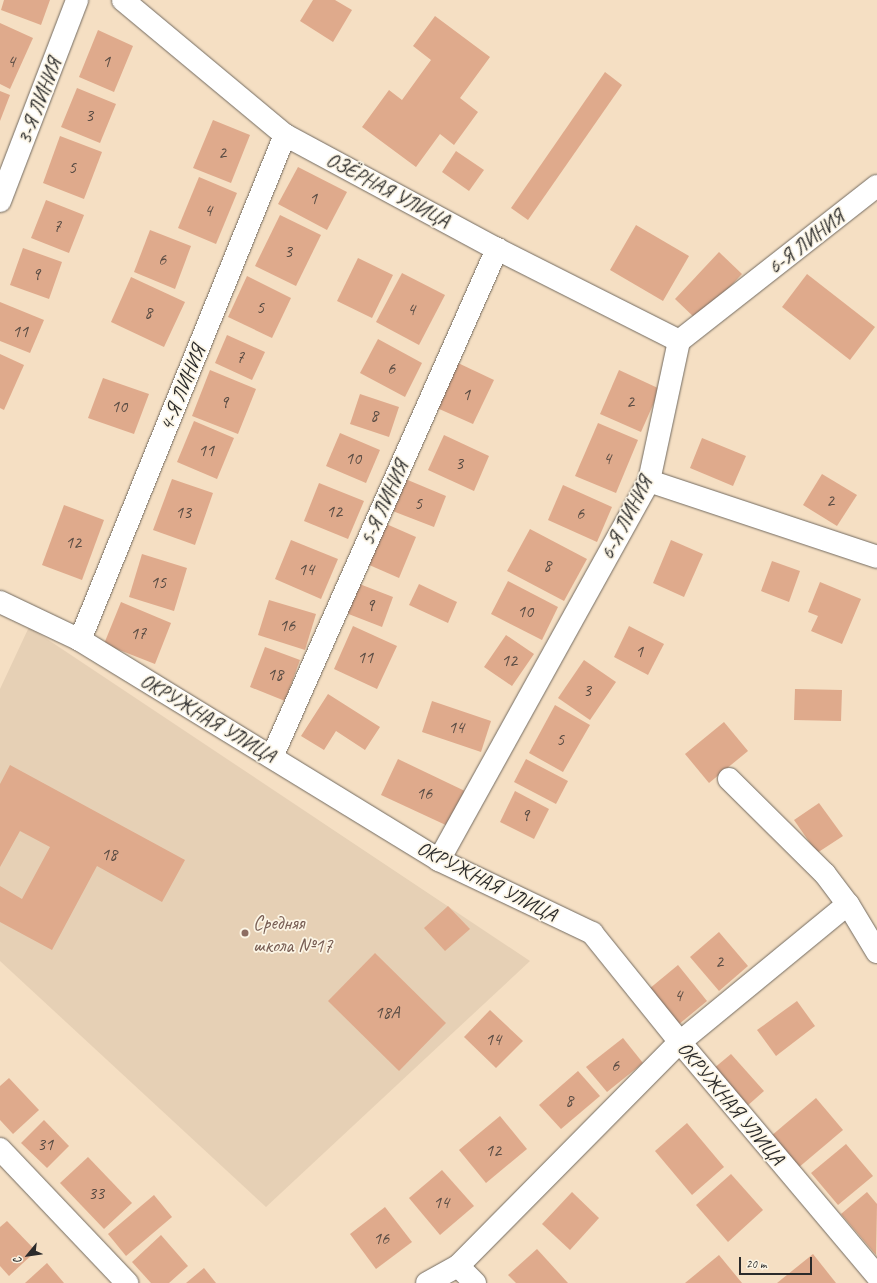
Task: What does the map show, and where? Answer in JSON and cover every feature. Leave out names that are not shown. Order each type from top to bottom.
[{"type":"street","name":"3-Я ЛИНИЯ","points":[[0,202],[77,0]]},
{"type":"street","name":"ОЗЁРНАЯ УЛИЦА","points":[[123,0],[285,135],[497,249],[679,341]]},
{"type":"street","name":"4-Я ЛИНИЯ","points":[[80,640],[285,135]]},
{"type":"street","name":"6-Я ЛИНИЯ","points":[[439,860],[649,481],[679,341],[877,186]]},
{"type":"street","name":"5-Я ЛИНИЯ","points":[[272,756],[497,249]]},
{"type":"street","points":[[649,481],[877,557]]},
{"type":"street","name":"ОКРУЖНАЯ УЛИЦА","points":[[0,602],[80,640],[272,756],[439,860],[592,933],[680,1042],[877,1276]]},
{"type":"street","points":[[729,779],[825,874],[848,904],[877,952]]},
{"type":"street","points":[[427,1283],[458,1266],[680,1042],[848,904]]},
{"type":"street","points":[[0,1149],[127,1283]]},
{"type":"street","points":[[458,1266],[475,1283]]},
{"type":"shaded area","name":"Средняя школа №17","points":[[29,627],[530,961],[266,1207],[0,961],[0,689]]},
{"type":"building","points":[[4,0],[50,0],[41,25],[1,10]]},
{"type":"building","points":[[313,0],[335,0],[352,10],[333,42],[300,21]]},
{"type":"building","points":[[435,16],[490,57],[460,98],[478,112],[454,145],[440,134],[416,167],[362,127],[389,90],[402,100],[431,60],[413,46]]},
{"type":"building","points":[[0,23],[33,38],[10,89],[0,84]]},
{"type":"building","points":[[98,30],[133,46],[114,92],[79,77]]},
{"type":"building","points":[[605,72],[622,85],[528,220],[511,208]]},
{"type":"building","points":[[77,88],[116,104],[100,143],[61,127]]},
{"type":"building","points":[[0,91],[10,95],[0,121]]},
{"type":"building","points":[[213,120],[250,135],[231,183],[193,168]]},
{"type":"building","points":[[60,136],[102,152],[84,199],[43,183]]},
{"type":"building","points":[[456,151],[484,170],[469,191],[442,172]]},
{"type":"building","points":[[298,167],[347,192],[327,230],[278,204]]},
{"type":"building","points":[[199,177],[237,193],[216,244],[178,228]]},
{"type":"building","points":[[46,200],[84,215],[69,253],[31,238]]},
{"type":"building","points":[[280,215],[321,235],[296,286],[255,266]]},
{"type":"building","points":[[636,225],[689,256],[663,301],[610,270]]},
{"type":"building","points":[[150,230],[191,246],[175,289],[134,272]]},
{"type":"building","points":[[23,248],[62,262],[49,299],[10,285]]},
{"type":"building","points":[[719,252],[742,274],[698,321],[675,299]]},
{"type":"building","points":[[358,258],[393,275],[372,318],[337,301]]},
{"type":"building","points":[[402,273],[445,295],[419,345],[376,322]]},
{"type":"building","points":[[807,274],[875,327],[850,360],[782,307]]},
{"type":"building","points":[[247,276],[291,298],[272,338],[228,317]]},
{"type":"building","points":[[131,277],[185,302],[164,347],[111,322]]},
{"type":"building","points":[[0,302],[44,320],[30,353],[0,341]]},
{"type":"building","points":[[227,335],[265,352],[252,380],[215,363]]},
{"type":"building","points":[[378,339],[422,363],[405,397],[360,373]]},
{"type":"building","points":[[0,354],[24,365],[4,410],[0,408]]},
{"type":"building","points":[[458,363],[494,380],[473,424],[437,408]]},
{"type":"building","points":[[210,370],[256,389],[238,434],[192,416]]},
{"type":"building","points":[[619,370],[660,389],[641,432],[600,414]]},
{"type":"building","points":[[103,378],[149,394],[134,434],[88,418]]},
{"type":"building","points":[[360,394],[399,407],[389,437],[350,424]]},
{"type":"building","points":[[194,421],[234,438],[217,479],[177,462]]},
{"type":"building","points":[[598,423],[638,440],[616,493],[575,476]]},
{"type":"building","points":[[340,433],[380,450],[366,483],[326,466]]},
{"type":"building","points":[[444,435],[489,456],[474,491],[428,470]]},
{"type":"building","points":[[702,438],[746,456],[733,486],[690,468]]},
{"type":"building","points":[[822,474],[857,495],[837,526],[803,505]]},
{"type":"building","points":[[403,478],[446,496],[434,527],[390,510]]},
{"type":"building","points":[[172,479],[213,493],[195,545],[153,530]]},
{"type":"building","points":[[319,483],[364,501],[348,539],[304,521]]},
{"type":"building","points":[[563,485],[612,507],[597,542],[548,520]]},
{"type":"building","points":[[64,505],[104,520],[82,580],[42,565]]},
{"type":"building","points":[[384,523],[416,537],[399,578],[367,564]]},
{"type":"building","points":[[530,529],[587,559],[564,601],[507,571]]},
{"type":"building","points":[[291,540],[338,559],[321,599],[275,579]]},
{"type":"building","points":[[671,540],[703,554],[684,597],[653,583]]},
{"type":"building","points":[[142,554],[187,568],[174,611],[129,597]]},
{"type":"building","points":[[772,561],[800,571],[789,602],[761,591]]},
{"type":"building","points":[[508,581],[558,607],[542,640],[491,614]]},
{"type":"building","points":[[820,582],[861,599],[842,644],[811,631],[818,616],[808,612]]},
{"type":"building","points":[[357,583],[393,597],[382,627],[346,613]]},
{"type":"building","points":[[419,584],[457,602],[448,623],[409,605]]},
{"type":"building","points":[[269,600],[316,614],[305,650],[258,635]]},
{"type":"building","points":[[121,602],[171,623],[155,664],[104,644]]},
{"type":"building","points":[[353,626],[397,646],[377,689],[334,669]]},
{"type":"building","points":[[629,626],[664,644],[648,675],[614,657]]},
{"type":"building","points":[[506,635],[534,654],[512,686],[484,667]]},
{"type":"building","points":[[265,647],[300,660],[285,701],[250,687]]},
{"type":"building","points":[[584,660],[616,682],[590,720],[558,698]]},
{"type":"building","points":[[795,689],[842,690],[841,721],[794,720]]},
{"type":"building","points":[[328,694],[380,727],[365,750],[336,731],[324,750],[301,736]]},
{"type":"building","points":[[432,701],[491,721],[481,752],[422,732]]},
{"type":"building","points":[[555,705],[590,725],[563,772],[529,753]]},
{"type":"building","points":[[724,722],[748,751],[709,783],[685,754]]},
{"type":"building","points":[[398,759],[467,792],[450,827],[381,795]]},
{"type":"building","points":[[526,759],[568,781],[556,804],[514,782]]},
{"type":"building","points":[[10,765],[185,860],[162,902],[97,866],[52,950],[0,922],[0,886],[22,899],[50,847],[20,831],[0,867],[0,784]]},
{"type":"building","points":[[515,791],[549,809],[534,839],[500,822]]},
{"type":"building","points":[[819,803],[843,836],[817,853],[794,820]]},
{"type":"building","points":[[448,906],[470,929],[445,951],[424,928]]},
{"type":"building","points":[[719,932],[748,966],[719,991],[690,957]]},
{"type":"building","points":[[375,953],[446,1023],[399,1071],[328,1001]]},
{"type":"building","points":[[678,965],[707,1001],[678,1025],[649,989]]},
{"type":"building","points":[[797,1001],[815,1026],[776,1056],[757,1030]]},
{"type":"building","points":[[490,1010],[523,1041],[496,1068],[464,1037]]},
{"type":"building","points":[[623,1038],[643,1063],[607,1092],[586,1067]]},
{"type":"building","points":[[731,1054],[764,1091],[746,1107],[713,1069]]},
{"type":"building","points":[[578,1071],[600,1096],[561,1129],[539,1105]]},
{"type":"building","points":[[9,1078],[39,1110],[13,1134],[0,1120],[0,1086]]},
{"type":"building","points":[[816,1098],[843,1130],[798,1168],[771,1136]]},
{"type":"building","points":[[500,1116],[527,1149],[486,1183],[459,1150]]},
{"type":"building","points":[[44,1120],[69,1146],[47,1168],[21,1143]]},
{"type":"building","points":[[687,1123],[724,1167],[692,1195],[655,1151]]},
{"type":"building","points":[[846,1144],[873,1176],[838,1205],[811,1173]]},
{"type":"building","points":[[88,1157],[132,1203],[104,1229],[60,1183]]},
{"type":"building","points":[[442,1170],[474,1206],[440,1235],[409,1198]]},
{"type":"building","points":[[731,1174],[763,1210],[728,1242],[696,1205]]},
{"type":"building","points":[[572,1192],[599,1218],[570,1250],[542,1224]]},
{"type":"building","points":[[867,1192],[877,1204],[876,1255],[841,1214]]},
{"type":"building","points":[[154,1195],[172,1217],[126,1256],[108,1234]]},
{"type":"building","points":[[385,1207],[412,1242],[376,1269],[350,1234]]},
{"type":"building","points":[[7,1221],[36,1251],[9,1276],[0,1266],[0,1227]]},
{"type":"building","points":[[161,1235],[188,1266],[169,1283],[151,1283],[132,1262]]},
{"type":"building","points":[[537,1249],[568,1283],[516,1283],[508,1275]]},
{"type":"building","points":[[813,1254],[836,1283],[777,1283]]},
{"type":"building","points":[[719,1255],[742,1283],[685,1283]]},
{"type":"building","points":[[47,1263],[64,1283],[25,1283]]},
{"type":"building","points":[[204,1268],[216,1283],[186,1283]]},
{"type":"place","name":"Средняя школа №17","points":[[245,933]]}]
